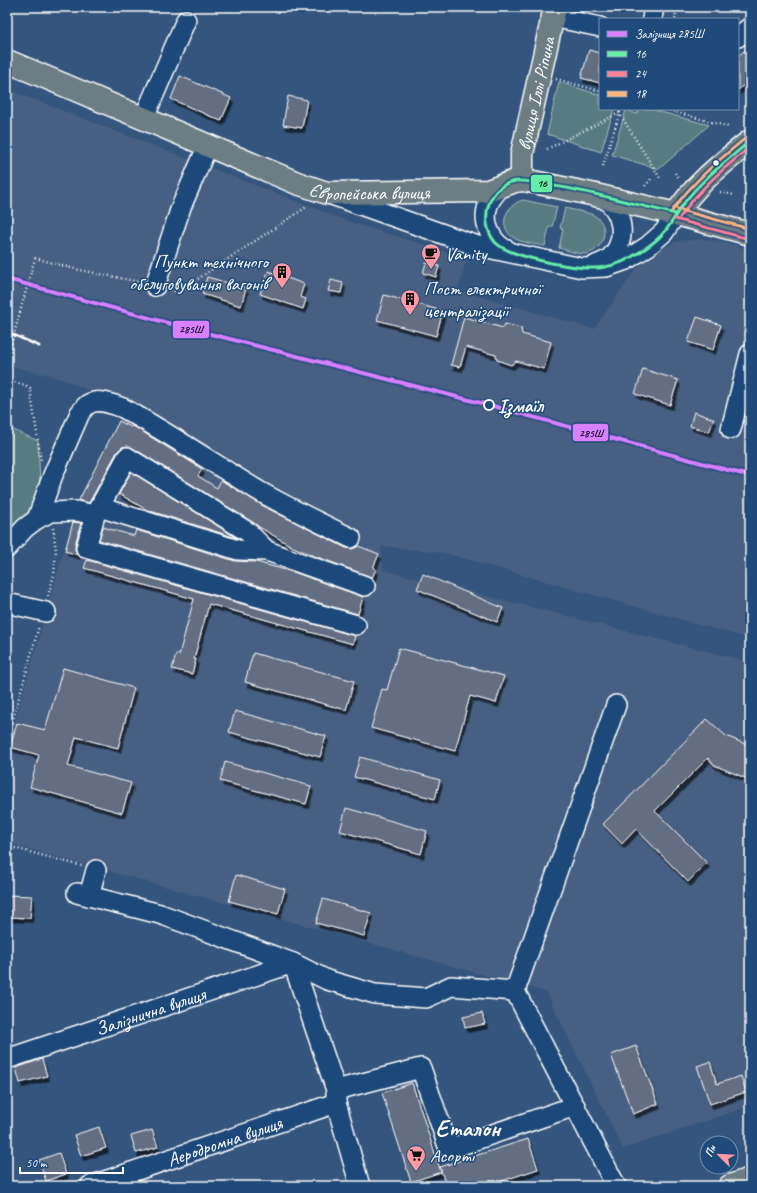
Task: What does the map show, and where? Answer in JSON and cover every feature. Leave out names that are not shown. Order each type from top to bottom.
[{"type":"main road","name":"вулиця Іллі Ріпина","points":[[522,180],[522,154],[554,12]]},
{"type":"main road","name":"Європейська вулиця","points":[[7,61],[297,183],[327,193],[488,191],[522,180],[592,194],[676,214],[750,234]]},
{"type":"main road","points":[[676,214],[685,200],[711,173],[750,141]]},
{"type":"main road","points":[[730,1186],[750,1179]]},
{"type":"street","points":[[652,18],[654,7]]},
{"type":"street","points":[[554,12],[599,27]]},
{"type":"street","points":[[144,118],[186,20]]},
{"type":"street","points":[[739,36],[750,27]]},
{"type":"street","points":[[155,286],[181,207],[208,145]]},
{"type":"street","points":[[501,187],[494,194],[488,204],[486,224],[490,234],[496,242],[504,249],[513,253]]},
{"type":"street","points":[[402,220],[406,192]]},
{"type":"street","points":[[327,193],[478,246],[582,268],[606,267],[626,260],[648,246],[664,232],[676,214]]},
{"type":"street","points":[[591,267],[607,260],[618,247],[621,238],[620,221],[613,206],[607,200],[592,194]]},
{"type":"street","points":[[731,429],[743,409],[750,354]]},
{"type":"street","points":[[44,515],[53,475],[80,413],[86,405],[101,401],[113,404],[133,414],[259,491],[351,538]]},
{"type":"street","points":[[267,551],[248,532],[127,457],[97,511],[86,548],[356,625]]},
{"type":"street","points":[[7,548],[25,528],[44,515],[76,511],[97,511],[238,550],[267,551],[365,586]]},
{"type":"street","points":[[7,603],[45,612]]},
{"type":"street","points":[[616,705],[515,991],[616,1186]]},
{"type":"street","points":[[96,870],[83,894],[160,914],[293,963],[327,980],[375,994],[426,998],[452,986],[515,991]]},
{"type":"street","points":[[293,963],[336,1097],[360,1186]]},
{"type":"street","name":"Залізнична вулиця","points":[[7,1059],[293,963]]},
{"type":"street","name":"Аеродромна вулиця","points":[[90,1186],[336,1097],[421,1068],[449,1149],[575,1106]]},
{"type":"path","points":[[675,18],[677,7]]},
{"type":"path","points":[[555,79],[599,91]]},
{"type":"path","points":[[603,166],[620,110]]},
{"type":"path","points":[[669,110],[729,127]]},
{"type":"path","points":[[547,149],[619,113]]},
{"type":"path","points":[[619,113],[660,178]]},
{"type":"path","points":[[675,173],[680,179]]},
{"type":"path","points":[[645,186],[652,178]]},
{"type":"path","points":[[720,192],[734,195]]},
{"type":"path","points":[[7,359],[35,258],[75,269],[178,292],[327,193]]},
{"type":"path","points":[[7,380],[30,388],[41,462]]},
{"type":"path","points":[[7,741],[45,612],[54,575],[56,550],[44,515]]},
{"type":"path","points":[[7,846],[96,870]]},
{"type":"shaded area","points":[[7,89],[353,223],[467,258],[458,290],[594,329],[636,269],[654,253],[675,242],[702,239],[724,242],[750,250],[750,639],[444,553],[381,546],[383,570],[750,662],[750,1106],[623,1149],[546,992],[7,843],[7,750],[78,501],[119,421],[125,406],[70,382],[7,365]]},
{"type":"green space","points":[[559,82],[599,95],[599,110],[614,110],[601,152],[547,134]]},
{"type":"green space","points":[[626,110],[637,114],[639,110],[654,110],[709,125],[659,169],[612,155]]},
{"type":"green space","points":[[523,200],[557,207],[552,227],[549,227],[545,246],[517,240],[506,228],[505,217],[508,211],[512,206]]},
{"type":"green space","points":[[565,208],[589,213],[600,220],[603,225],[604,236],[599,246],[594,250],[589,253],[582,254],[559,248],[563,229],[560,228]]},
{"type":"green space","points":[[7,427],[38,441],[41,504],[7,544]]},
{"type":"building","points":[[750,46],[750,80],[739,89],[739,55]]},
{"type":"building","points":[[589,50],[599,53],[599,83],[581,78]]},
{"type":"building","points":[[180,76],[231,98],[221,121],[171,99]]},
{"type":"building","points":[[288,96],[307,100],[302,128],[283,125]]},
{"type":"building","name":"Vanity","points":[[426,263],[439,266],[436,277],[423,273]]},
{"type":"building","name":"Пункт технічного обслуговування вагонів","points":[[268,271],[304,284],[300,297],[306,299],[303,309],[260,294]]},
{"type":"building","points":[[207,277],[246,288],[241,306],[202,294]]},
{"type":"building","points":[[331,280],[343,283],[341,293],[328,291]]},
{"type":"building","name":"Пост електричної централізації","points":[[384,295],[443,311],[436,336],[377,320]]},
{"type":"building","points":[[464,317],[503,328],[505,324],[521,328],[522,334],[551,342],[544,369],[516,361],[511,365],[497,360],[496,355],[466,347],[460,367],[451,365]]},
{"type":"building","points":[[697,317],[721,325],[713,350],[688,342]]},
{"type":"building","points":[[643,369],[678,380],[670,405],[635,394]]},
{"type":"building","points":[[694,412],[714,419],[709,432],[690,426]]},
{"type":"building","points":[[119,421],[131,427],[135,427],[202,469],[198,476],[217,488],[221,480],[265,507],[346,548],[352,549],[358,546],[379,554],[373,568],[376,569],[372,578],[293,547],[128,446],[122,447],[117,452],[89,503],[79,500]]},
{"type":"building","points":[[131,472],[237,538],[147,510],[119,494]]},
{"type":"building","points":[[73,522],[81,523],[75,545],[75,550],[78,555],[65,551]]},
{"type":"building","points":[[103,527],[134,536],[136,530],[235,561],[256,562],[293,572],[363,597],[358,614],[99,540]]},
{"type":"building","points":[[87,560],[355,636],[353,644],[209,604],[194,659],[196,659],[192,674],[172,669],[176,654],[179,655],[194,599],[84,568]]},
{"type":"building","points":[[423,574],[503,608],[497,622],[417,589]]},
{"type":"building","points":[[399,648],[504,676],[496,703],[470,696],[455,751],[371,728],[382,689],[387,690]]},
{"type":"building","points":[[253,653],[354,681],[346,710],[245,682]]},
{"type":"building","points":[[63,668],[134,688],[118,748],[76,737],[68,766],[131,783],[122,813],[30,787],[39,755],[10,747],[17,723],[45,730]]},
{"type":"building","points":[[235,711],[326,736],[320,757],[229,732]]},
{"type":"building","points":[[707,719],[726,736],[750,746],[750,780],[714,765],[708,758],[655,811],[707,863],[688,882],[636,829],[622,844],[603,824]]},
{"type":"building","points":[[360,757],[440,780],[435,799],[354,777]]},
{"type":"building","points":[[225,762],[311,786],[306,804],[220,781]]},
{"type":"building","points":[[346,808],[427,831],[421,854],[340,831]]},
{"type":"building","points":[[236,875],[285,889],[278,914],[229,901]]},
{"type":"building","points":[[7,895],[32,896],[30,918],[7,917]]},
{"type":"building","points":[[323,899],[371,913],[364,936],[316,923]]},
{"type":"building","points":[[482,1013],[485,1024],[465,1028],[463,1017]]},
{"type":"building","points":[[636,1046],[658,1104],[633,1114],[611,1055]]},
{"type":"building","points":[[42,1059],[47,1076],[20,1083],[16,1068]]},
{"type":"building","points":[[710,1062],[717,1084],[741,1076],[746,1092],[710,1104],[697,1066]]},
{"type":"building","points":[[412,1083],[441,1172],[411,1182],[382,1093]]},
{"type":"building","points":[[99,1127],[106,1148],[81,1156],[74,1135]]},
{"type":"building","points":[[152,1130],[158,1147],[136,1153],[131,1136]]},
{"type":"building","points":[[528,1139],[538,1169],[487,1186],[446,1186],[440,1167]]},
{"type":"building","points":[[59,1153],[66,1174],[46,1181],[39,1160]]},
{"type":"railway","points":[[7,332],[39,346]]},
{"type":"railway","points":[[746,475],[750,476]]},
{"type":"rail line","name":"285Ш","points":[[7,279],[175,325],[489,405],[746,475]]},
{"type":"transit line","name":"18","points":[[672,211],[697,181],[747,137]]},
{"type":"transit line","name":"16","points":[[676,214],[605,196],[536,182],[520,181],[509,183],[500,187],[494,194],[489,203],[487,223],[495,242],[513,253],[542,261],[586,268],[603,267],[622,262],[634,256],[657,240],[702,182],[750,141]]},
{"type":"transit line","name":"24","points":[[680,217],[695,197],[721,171],[750,147]]},
{"type":"transit line","name":"18","points":[[677,209],[750,229]]},
{"type":"transit line","name":"24","points":[[675,219],[749,239]]},
{"type":"place","name":"Vanity","points":[[431,270]]},
{"type":"place","name":"Пункт технічного обслуговування вагонів","points":[[282,289]]},
{"type":"place","name":"Пост електричної централізації","points":[[410,316]]},
{"type":"place","name":"Ізмаїл","points":[[489,405]]},
{"type":"place","name":"Асорті","points":[[416,1172]]},
{"type":"district","name":"Еталон","points":[[468,1128]]}]
